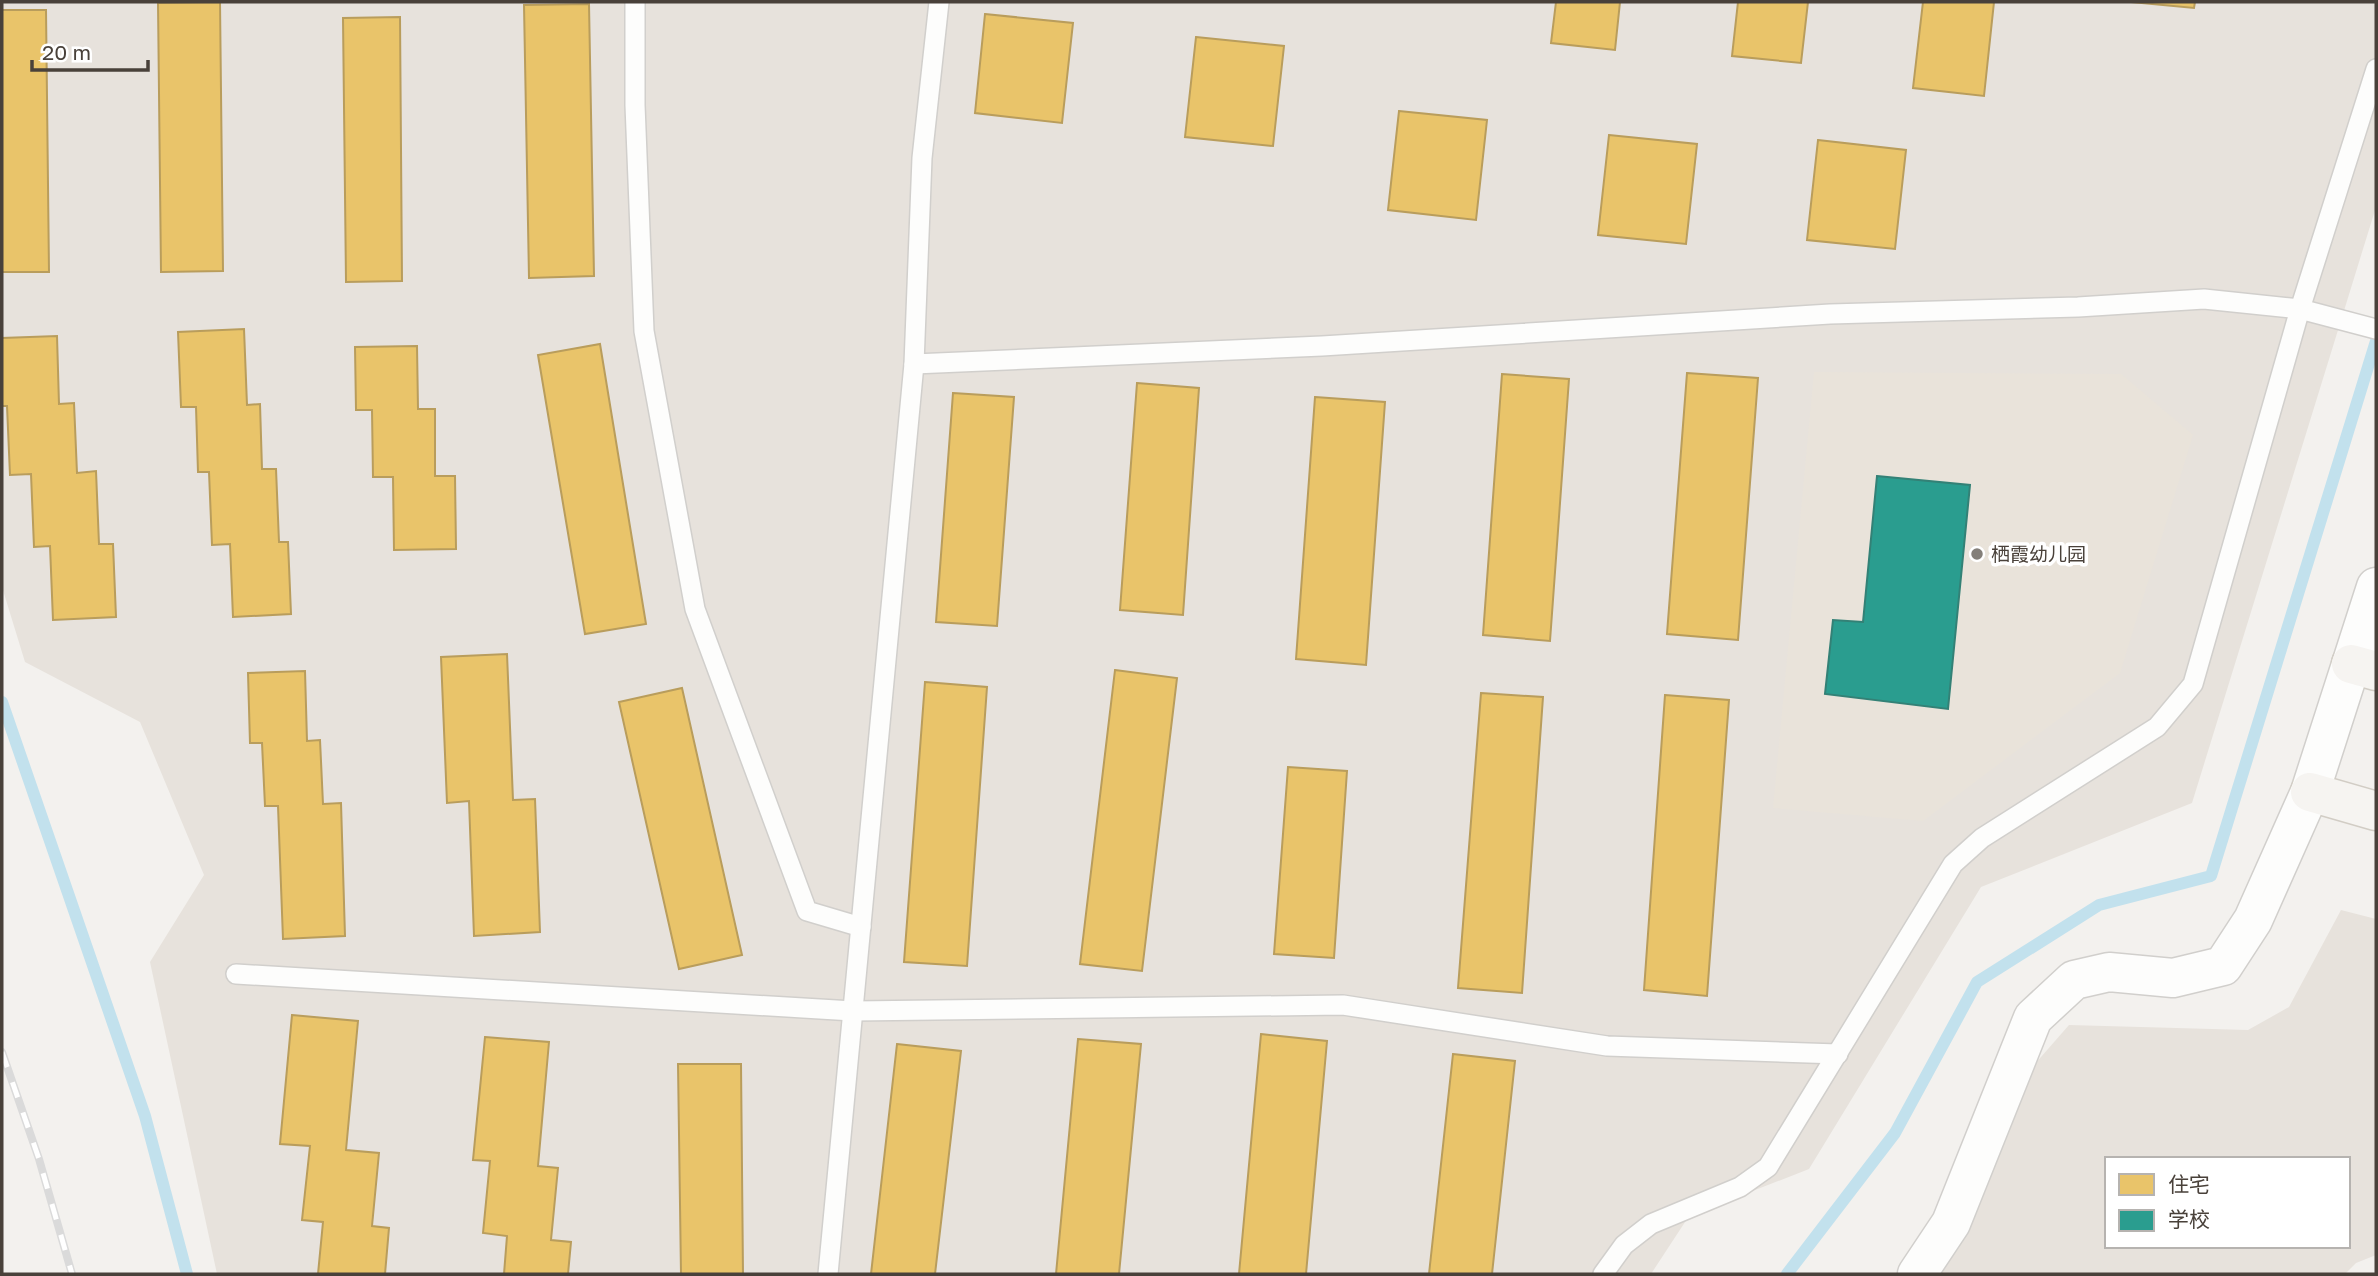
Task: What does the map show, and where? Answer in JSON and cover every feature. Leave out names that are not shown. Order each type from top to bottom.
[{"type":"main road","points":[[2309,792],[2376,811]]},
{"type":"street","points":[[1917,1274],[1951,1223],[2033,1018],[2074,980],[2109,972],[2173,978],[2223,966],[2253,920],[2364,668],[2376,587]]},
{"type":"lane","points":[[635,2],[635,105],[644,331],[695,609],[807,911],[861,927]]},
{"type":"lane","points":[[828,1274],[914,364],[922,158],[939,2]]},
{"type":"lane","points":[[1603,1274],[1624,1245],[1651,1224],[1740,1187],[1768,1167],[1953,864],[1982,838],[2157,727],[2193,684],[2300,309],[2376,69]]},
{"type":"lane","points":[[914,364],[1322,346],[1830,314],[2078,307],[2204,299],[2300,309],[2376,329]]},
{"type":"lane","points":[[236,974],[853,1011],[1343,1005],[1607,1046],[1838,1054]]},
{"type":"shaded area","points":[[2,2],[2376,2],[2376,207],[2192,803],[1981,887],[1809,1169],[1689,1216],[1651,1274],[217,1274],[150,962],[204,875],[140,722],[25,662],[2,587]]},
{"type":"shaded area","name":"栖霞幼儿园","points":[[1814,372],[2121,374],[2193,435],[2120,673],[1923,821],[1773,808]]},
{"type":"shaded area","points":[[2341,910],[2376,919],[2376,1255],[2356,1263],[2345,1274],[1935,1274],[1980,1202],[2034,1065],[2069,1025],[2248,1030],[2289,1007]]},
{"type":"building: 住宅","points":[[220,2],[223,271],[161,272],[158,3]]},
{"type":"building: 住宅","points":[[1556,2],[1620,2],[1615,50],[1551,43]]},
{"type":"building: 住宅","points":[[1738,2],[1808,2],[1801,63],[1732,56]]},
{"type":"building: 住宅","points":[[1923,2],[1994,2],[1984,96],[1913,88]]},
{"type":"building: 住宅","points":[[2131,2],[2195,2],[2194,8]]},
{"type":"building: 住宅","points":[[589,4],[594,276],[529,278],[524,5]]},
{"type":"building: 住宅","points":[[2,10],[46,10],[49,272],[2,272]]},
{"type":"building: 住宅","points":[[985,14],[1073,23],[1062,123],[975,113]]},
{"type":"building: 住宅","points":[[400,17],[402,281],[346,282],[343,18]]},
{"type":"building: 住宅","points":[[1196,37],[1284,46],[1273,146],[1185,137]]},
{"type":"building: 住宅","points":[[1399,111],[1487,120],[1476,220],[1388,210]]},
{"type":"building: 住宅","points":[[1609,135],[1697,144],[1686,244],[1598,235]]},
{"type":"building: 住宅","points":[[1818,140],[1906,150],[1895,249],[1807,240]]},
{"type":"building: 住宅","points":[[244,329],[247,405],[260,404],[262,469],[276,469],[279,542],[288,542],[291,614],[233,617],[230,544],[212,545],[209,472],[198,472],[196,407],[181,407],[178,332]]},
{"type":"building: 住宅","points":[[57,336],[59,404],[74,403],[77,473],[96,471],[99,544],[113,544],[116,617],[53,620],[50,546],[34,547],[31,474],[10,475],[7,406],[2,406],[2,338]]},
{"type":"building: 住宅","points":[[600,344],[646,624],[585,634],[538,355]]},
{"type":"building: 住宅","points":[[417,346],[418,409],[435,409],[435,476],[455,476],[456,549],[394,550],[393,477],[373,477],[372,410],[356,410],[355,347]]},
{"type":"building: 住宅","points":[[1687,373],[1758,378],[1738,640],[1667,634]]},
{"type":"building: 住宅","points":[[1502,374],[1569,379],[1550,641],[1483,635]]},
{"type":"building: 住宅","points":[[1137,383],[1199,388],[1183,615],[1120,610]]},
{"type":"building: 住宅","points":[[953,393],[1014,397],[997,626],[936,622]]},
{"type":"building: 住宅","points":[[1315,397],[1385,402],[1366,665],[1296,659]]},
{"type":"building: 住宅","points":[[507,654],[513,800],[535,799],[540,932],[474,936],[469,801],[447,803],[441,657]]},
{"type":"building: 住宅","points":[[1115,670],[1177,678],[1142,971],[1080,964]]},
{"type":"building: 住宅","points":[[305,671],[307,741],[320,740],[323,804],[341,803],[345,936],[283,939],[278,806],[265,806],[262,743],[250,743],[248,673]]},
{"type":"building: 住宅","points":[[925,682],[987,687],[967,966],[904,962]]},
{"type":"building: 住宅","points":[[682,688],[742,955],[679,969],[619,702]]},
{"type":"building: 住宅","points":[[1481,693],[1543,697],[1522,993],[1458,988]]},
{"type":"building: 住宅","points":[[1665,695],[1729,700],[1707,996],[1644,990]]},
{"type":"building: 住宅","points":[[1288,767],[1347,771],[1334,958],[1274,954]]},
{"type":"building: 住宅","points":[[292,1015],[358,1021],[346,1150],[379,1153],[372,1226],[389,1228],[385,1274],[318,1274],[323,1222],[302,1220],[310,1146],[280,1144]]},
{"type":"building: 住宅","points":[[1261,1034],[1327,1041],[1306,1274],[1239,1274]]},
{"type":"building: 住宅","points":[[485,1037],[549,1042],[538,1166],[558,1168],[551,1240],[571,1242],[568,1274],[504,1274],[507,1236],[483,1233],[490,1161],[473,1160]]},
{"type":"building: 住宅","points":[[1078,1039],[1141,1044],[1119,1274],[1056,1274]]},
{"type":"building: 住宅","points":[[897,1044],[961,1051],[935,1274],[871,1274]]},
{"type":"building: 住宅","points":[[1453,1054],[1515,1061],[1492,1274],[1429,1274]]},
{"type":"building: 住宅","points":[[678,1064],[741,1064],[743,1274],[681,1274]]},
{"type":"building: 学校","points":[[1877,476],[1970,485],[1948,709],[1825,694],[1833,620],[1863,622]]},
{"type":"waterway","points":[[1787,1274],[1895,1133],[1977,982],[2099,905],[2211,876],[2376,341]]},
{"type":"waterway","points":[[2,702],[145,1116],[187,1274]]},
{"type":"railway","points":[[2,1052],[39,1159],[72,1274]]},
{"type":"place","name":"栖霞幼儿园","points":[[1977,554]]}]
